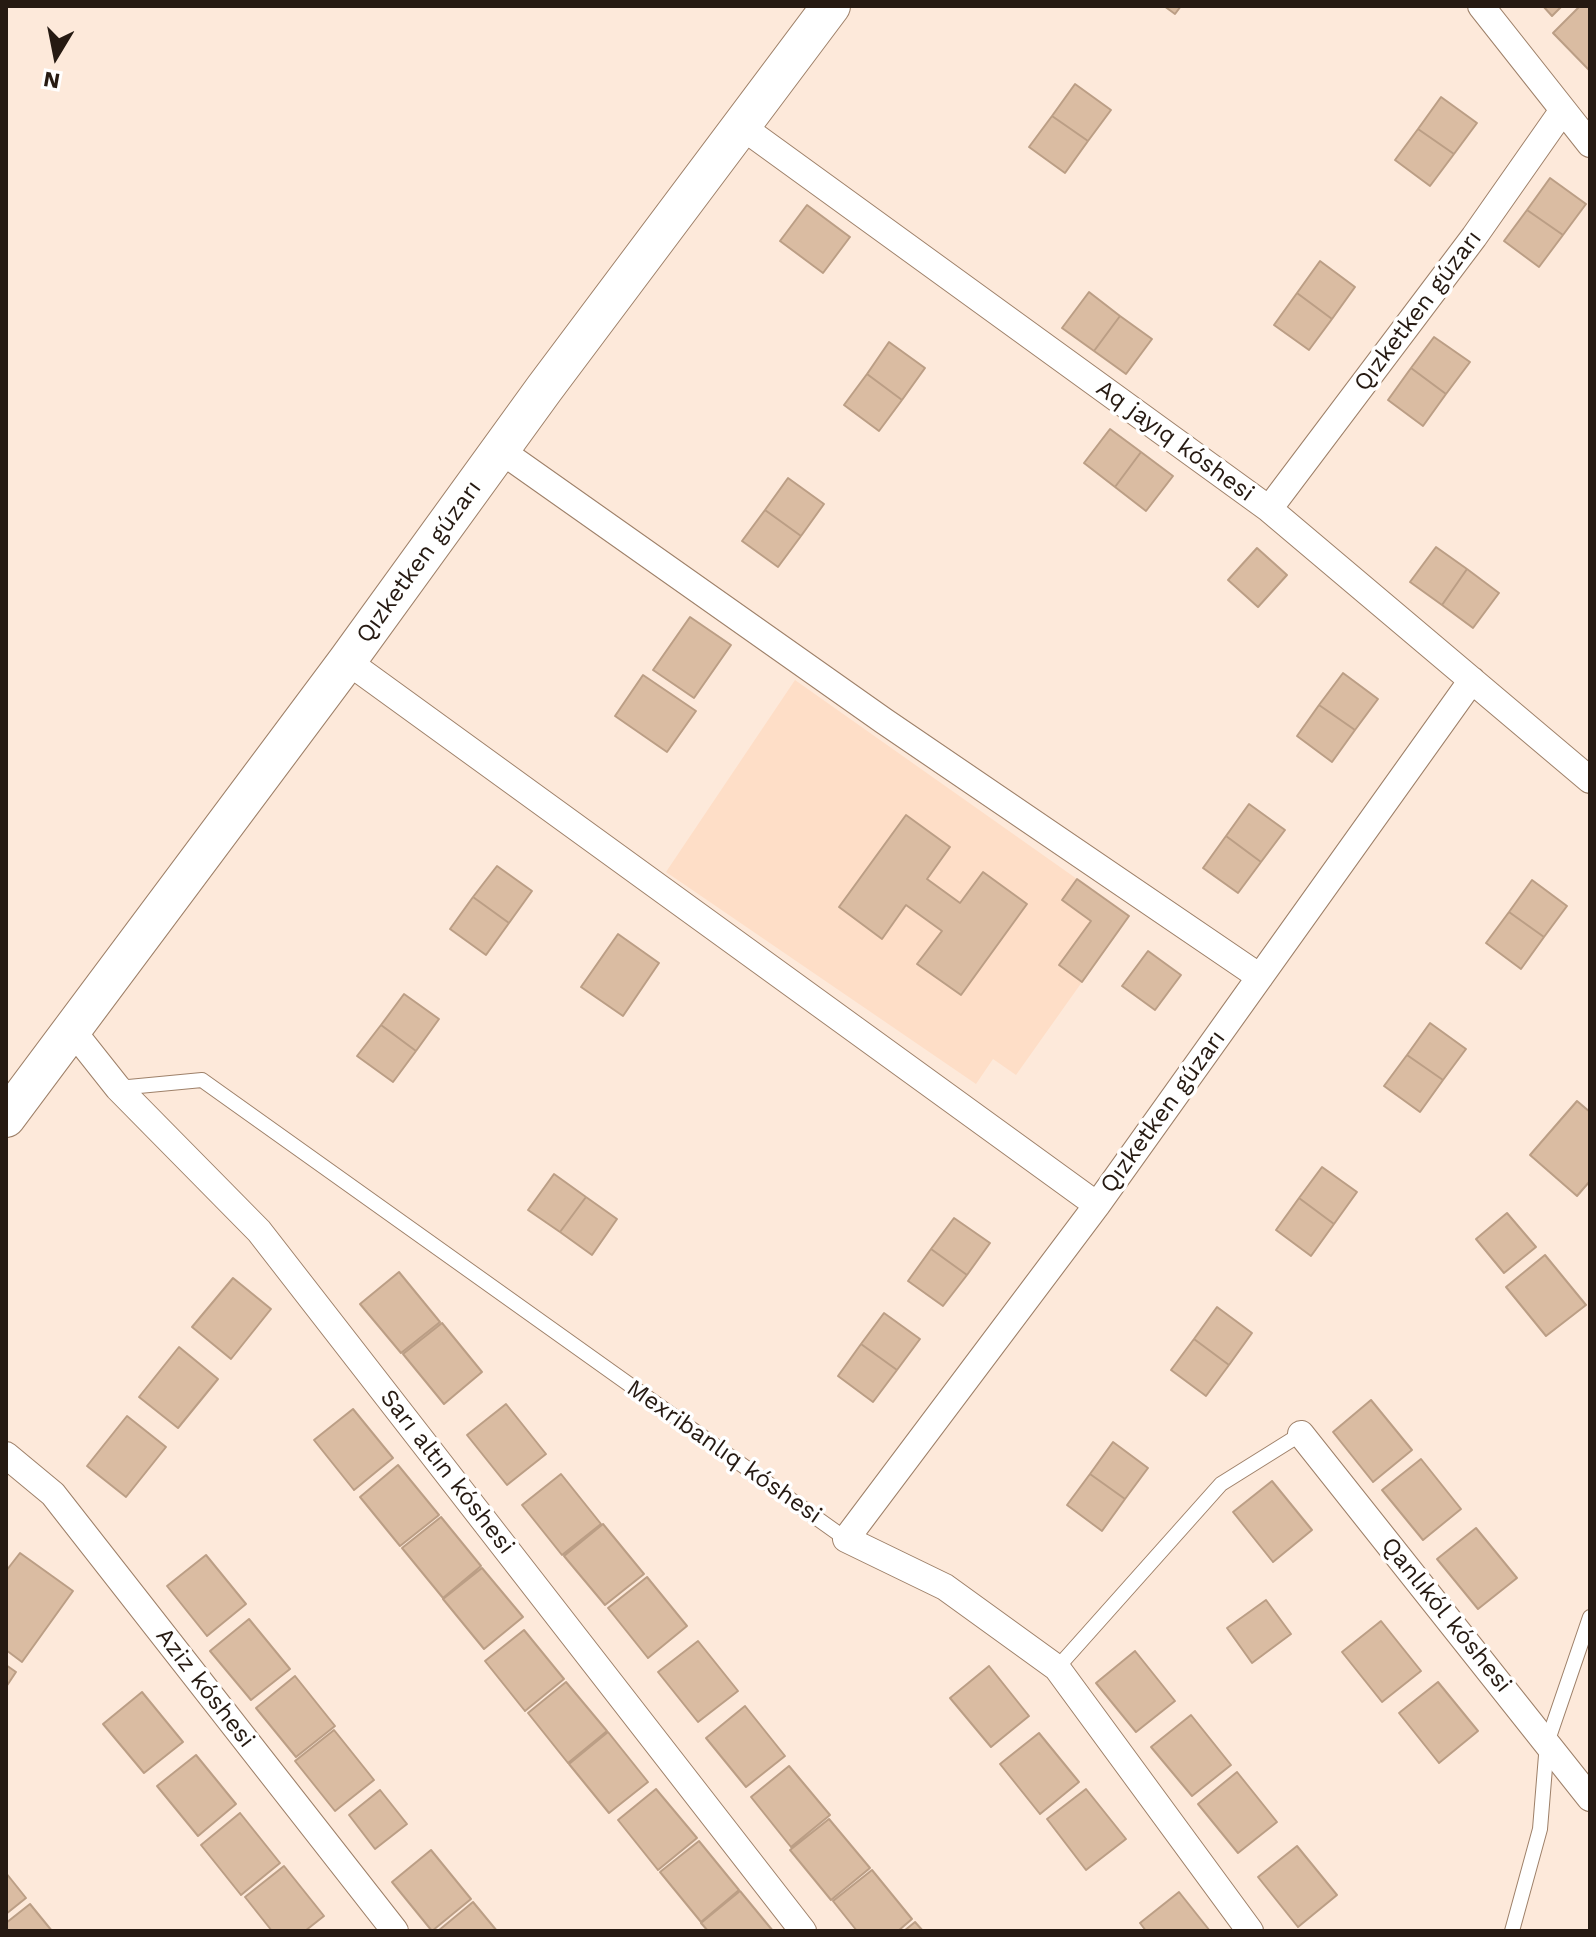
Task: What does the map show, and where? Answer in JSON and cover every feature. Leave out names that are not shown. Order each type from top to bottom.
[{"type":"street","name":"Qızketken gúzarı","points":[[6,1118],[831,6]]},
{"type":"street","points":[[1481,6],[1590,144]]},
{"type":"street","name":"Qızketken gúzarı","points":[[1269,509],[1474,237],[1563,110]]},
{"type":"street","name":"Aq jayıq kóshesi","points":[[741,126],[1269,509],[1590,780]]},
{"type":"street","points":[[500,450],[884,721],[1260,977]]},
{"type":"street","points":[[347,661],[1097,1205]]},
{"type":"street","name":"Qızketken gúzarı","points":[[846,1539],[1097,1205],[1472,680]]},
{"type":"street","name":"Sarı altın kóshesi","points":[[72,1030],[118,1088],[259,1231],[803,1931]]},
{"type":"street","name":"Qanlıkól kóshesi","points":[[1301,1434],[1590,1798]]},
{"type":"street","name":"Aziz kóshesi","points":[[6,1455],[53,1494],[395,1931]]},
{"type":"street","name":"Mexribanlıq kóshesi","points":[[846,1539],[945,1587],[1057,1668],[1250,1931]]},
{"type":"lane","name":"Mexribanlıq kóshesi","points":[[118,1088],[202,1080],[846,1539]]},
{"type":"lane","points":[[1057,1668],[1221,1484],[1301,1434]]},
{"type":"lane","points":[[1512,1931],[1540,1829],[1547,1743],[1590,1617]]},
{"type":"shaded area","points":[[795,680],[1077,879],[1062,900],[1091,921],[1082,982],[1016,1075],[993,1059],[976,1084],[666,872]]},
{"type":"building","points":[[1164,6],[1181,6],[1175,14]]},
{"type":"building","points":[[1543,6],[1562,6],[1552,16]]},
{"type":"building","points":[[1580,6],[1590,6],[1590,71],[1553,33]]},
{"type":"building","points":[[1075,84],[1111,110],[1088,141],[1052,116]]},
{"type":"building","points":[[1441,97],[1477,123],[1454,154],[1418,129]]},
{"type":"building","points":[[1052,116],[1088,141],[1065,173],[1029,147]]},
{"type":"building","points":[[1418,129],[1454,154],[1430,186],[1395,160]]},
{"type":"building","points":[[1550,178],[1586,204],[1563,235],[1527,210]]},
{"type":"building","points":[[807,205],[850,237],[823,273],[780,241]]},
{"type":"building","points":[[1527,210],[1563,235],[1539,267],[1504,241]]},
{"type":"building","points":[[1320,261],[1355,287],[1332,319],[1297,293]]},
{"type":"building","points":[[1089,292],[1120,316],[1094,351],[1062,328]]},
{"type":"building","points":[[1297,293],[1332,319],[1309,350],[1274,325]]},
{"type":"building","points":[[1120,316],[1152,339],[1126,374],[1094,351]]},
{"type":"building","points":[[1434,337],[1470,362],[1446,394],[1411,368]]},
{"type":"building","points":[[889,342],[925,368],[902,400],[867,374]]},
{"type":"building","points":[[1411,368],[1446,394],[1423,426],[1388,400]]},
{"type":"building","points":[[867,374],[902,400],[879,431],[844,405]]},
{"type":"building","points":[[1110,429],[1141,452],[1115,487],[1084,463]]},
{"type":"building","points":[[1141,452],[1173,476],[1146,511],[1115,487]]},
{"type":"building","points":[[788,478],[824,504],[801,536],[765,510]]},
{"type":"building","points":[[765,510],[801,536],[778,567],[742,541]]},
{"type":"building","points":[[1436,547],[1467,569],[1442,605],[1410,582]]},
{"type":"building","points":[[1257,548],[1287,575],[1258,607],[1228,580]]},
{"type":"building","points":[[1467,569],[1499,593],[1473,628],[1442,605]]},
{"type":"building","points":[[690,617],[731,645],[694,698],[653,670]]},
{"type":"building","points":[[1343,673],[1378,699],[1355,730],[1319,705]]},
{"type":"building","points":[[643,675],[696,711],[667,752],[615,716]]},
{"type":"building","points":[[1319,705],[1355,730],[1332,762],[1297,736]]},
{"type":"building","points":[[1249,804],[1285,830],[1261,862],[1226,836]]},
{"type":"building","points":[[906,815],[950,847],[927,879],[960,903],[983,872],[1027,904],[961,995],[917,964],[942,931],[906,905],[882,939],[839,907]]},
{"type":"building","points":[[1226,836],[1261,862],[1238,893],[1203,868]]},
{"type":"building","points":[[497,866],[532,891],[509,923],[473,897]]},
{"type":"building","points":[[1077,879],[1129,916],[1082,982],[1059,965],[1091,921],[1062,900]]},
{"type":"building","points":[[1532,880],[1567,906],[1544,937],[1509,912]]},
{"type":"building","points":[[473,897],[509,923],[486,955],[450,929]]},
{"type":"building","points":[[1509,912],[1544,937],[1521,969],[1486,943]]},
{"type":"building","points":[[618,934],[659,963],[623,1016],[581,987]]},
{"type":"building","points":[[1148,951],[1181,975],[1155,1010],[1122,986]]},
{"type":"building","points":[[404,994],[439,1019],[416,1051],[381,1025]]},
{"type":"building","points":[[1430,1023],[1466,1049],[1443,1080],[1407,1055]]},
{"type":"building","points":[[381,1025],[416,1051],[393,1082],[357,1056]]},
{"type":"building","points":[[1407,1055],[1443,1080],[1420,1112],[1384,1086]]},
{"type":"building","points":[[1577,1101],[1590,1112],[1590,1181],[1577,1196],[1530,1155]]},
{"type":"building","points":[[1322,1167],[1357,1192],[1334,1224],[1299,1198]]},
{"type":"building","points":[[554,1174],[586,1197],[560,1232],[528,1210]]},
{"type":"building","points":[[586,1197],[617,1219],[592,1255],[560,1232]]},
{"type":"building","points":[[1299,1198],[1334,1224],[1311,1256],[1276,1230]]},
{"type":"building","points":[[1507,1213],[1536,1247],[1504,1273],[1476,1239]]},
{"type":"building","points":[[954,1218],[990,1243],[967,1275],[931,1249]]},
{"type":"building","points":[[931,1249],[967,1275],[943,1306],[908,1281]]},
{"type":"building","points":[[1545,1255],[1586,1305],[1546,1336],[1506,1287]]},
{"type":"building","points":[[399,1272],[440,1322],[401,1353],[360,1304]]},
{"type":"building","points":[[233,1278],[271,1309],[231,1359],[192,1327]]},
{"type":"building","points":[[1217,1307],[1252,1333],[1229,1365],[1194,1339]]},
{"type":"building","points":[[884,1313],[920,1339],[897,1370],[861,1344]]},
{"type":"building","points":[[442,1323],[482,1372],[444,1404],[403,1354]]},
{"type":"building","points":[[1194,1339],[1229,1365],[1206,1396],[1171,1370]]},
{"type":"building","points":[[861,1344],[897,1370],[873,1402],[838,1376]]},
{"type":"building","points":[[179,1347],[218,1379],[178,1428],[139,1397]]},
{"type":"building","points":[[1371,1400],[1412,1450],[1373,1482],[1333,1432]]},
{"type":"building","points":[[506,1404],[546,1454],[507,1485],[467,1435]]},
{"type":"building","points":[[353,1409],[393,1458],[354,1490],[314,1440]]},
{"type":"building","points":[[127,1416],[166,1447],[126,1497],[87,1466]]},
{"type":"building","points":[[1113,1442],[1148,1468],[1125,1499],[1090,1474]]},
{"type":"building","points":[[1421,1459],[1461,1509],[1423,1540],[1382,1490]]},
{"type":"building","points":[[398,1465],[439,1515],[400,1546],[360,1497]]},
{"type":"building","points":[[561,1474],[601,1524],[562,1555],[522,1505]]},
{"type":"building","points":[[1090,1474],[1125,1499],[1102,1531],[1067,1505]]},
{"type":"building","points":[[1272,1481],[1312,1530],[1273,1562],[1233,1512]]},
{"type":"building","points":[[441,1517],[481,1566],[443,1598],[402,1548]]},
{"type":"building","points":[[603,1524],[644,1574],[605,1605],[564,1556]]},
{"type":"building","points":[[1476,1528],[1517,1578],[1478,1609],[1437,1559]]},
{"type":"building","points":[[20,1553],[73,1591],[22,1662],[6,1650],[6,1571]]},
{"type":"building","points":[[206,1555],[246,1604],[207,1636],[167,1586]]},
{"type":"building","points":[[482,1568],[523,1617],[484,1649],[443,1599]]},
{"type":"building","points":[[647,1577],[687,1626],[648,1658],[608,1608]]},
{"type":"building","points":[[1266,1600],[1291,1634],[1252,1663],[1227,1628]]},
{"type":"building","points":[[249,1619],[290,1669],[251,1700],[210,1651]]},
{"type":"building","points":[[1381,1621],[1421,1671],[1382,1702],[1342,1652]]},
{"type":"building","points":[[524,1630],[564,1679],[525,1711],[485,1661]]},
{"type":"building","points":[[698,1641],[738,1691],[698,1722],[658,1672]]},
{"type":"building","points":[[1135,1651],[1175,1701],[1136,1732],[1096,1683]]},
{"type":"building","points":[[6,1665],[16,1672],[6,1687]]},
{"type":"building","points":[[989,1666],[1029,1716],[991,1747],[950,1698]]},
{"type":"building","points":[[295,1676],[335,1726],[296,1757],[256,1708]]},
{"type":"building","points":[[566,1682],[607,1731],[568,1763],[528,1713]]},
{"type":"building","points":[[1438,1682],[1478,1731],[1439,1763],[1399,1713]]},
{"type":"building","points":[[142,1692],[183,1742],[144,1773],[103,1724]]},
{"type":"building","points":[[745,1706],[785,1756],[746,1787],[706,1738]]},
{"type":"building","points":[[1191,1715],[1231,1765],[1192,1796],[1151,1747]]},
{"type":"building","points":[[334,1730],[374,1780],[335,1811],[295,1761]]},
{"type":"building","points":[[608,1732],[648,1782],[609,1813],[569,1764]]},
{"type":"building","points":[[1039,1733],[1079,1782],[1040,1814],[1000,1764]]},
{"type":"building","points":[[196,1755],[236,1804],[198,1836],[157,1786]]},
{"type":"building","points":[[789,1766],[830,1815],[791,1847],[751,1797]]},
{"type":"building","points":[[1237,1772],[1277,1822],[1238,1853],[1198,1804]]},
{"type":"building","points":[[656,1789],[697,1838],[658,1870],[618,1820]]},
{"type":"building","points":[[1086,1789],[1126,1839],[1086,1870],[1047,1819]]},
{"type":"building","points":[[380,1790],[407,1824],[375,1849],[349,1815]]},
{"type":"building","points":[[240,1813],[280,1863],[241,1895],[201,1845]]},
{"type":"building","points":[[829,1819],[870,1868],[831,1900],[790,1850]]},
{"type":"building","points":[[699,1841],[739,1890],[701,1922],[660,1872]]},
{"type":"building","points":[[1297,1846],[1337,1895],[1298,1927],[1258,1877]]},
{"type":"building","points":[[431,1850],[471,1899],[432,1931],[392,1882]]},
{"type":"building","points":[[284,1866],[324,1916],[305,1931],[272,1931],[245,1897]]},
{"type":"building","points":[[872,1870],[912,1919],[898,1931],[857,1931],[833,1901]]},
{"type":"building","points":[[6,1873],[26,1898],[6,1914]]},
{"type":"building","points":[[740,1891],[773,1931],[708,1931],[701,1923]]},
{"type":"building","points":[[1179,1892],[1210,1931],[1146,1931],[1140,1923]]},
{"type":"building","points":[[473,1902],[497,1931],[438,1931]]},
{"type":"building","points":[[30,1904],[52,1931],[6,1931],[6,1923]]},
{"type":"building","points":[[915,1922],[923,1931],[904,1931]]}]
